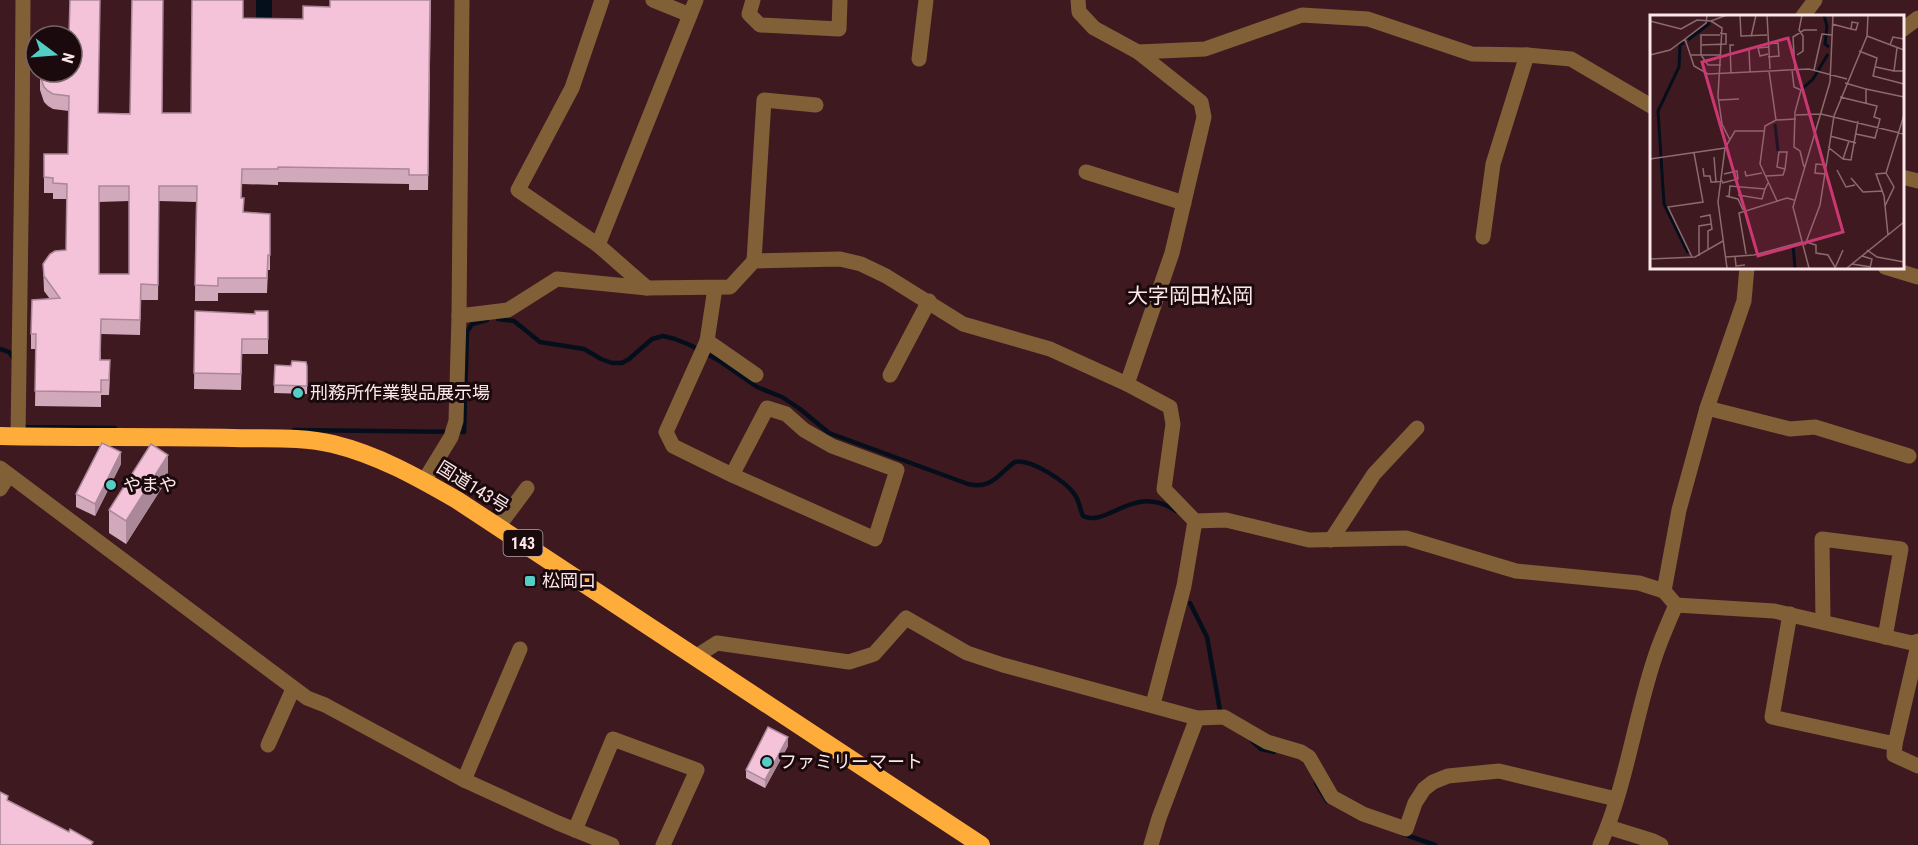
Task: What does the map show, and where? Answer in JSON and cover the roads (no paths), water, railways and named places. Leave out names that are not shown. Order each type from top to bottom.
[{"type":"highway","name":"国道143号","points":[[9,436],[297,440],[319,442],[361,452],[391,463],[457,500],[981,845]]},
{"type":"street","points":[[9,436],[23,0]]},
{"type":"street","points":[[424,481],[451,437],[456,421],[462,0]]},
{"type":"street","points":[[602,0],[572,88],[518,190],[598,245],[647,288]]},
{"type":"street","points":[[653,0],[690,15]]},
{"type":"street","points":[[598,245],[696,0]]},
{"type":"street","points":[[753,0],[749,14],[760,25],[839,29],[840,0]]},
{"type":"street","points":[[919,59],[926,0]]},
{"type":"street","points":[[1078,0],[1079,12],[1094,28],[1137,52],[1201,102],[1204,117],[1172,253],[1127,384]]},
{"type":"street","points":[[1804,15],[1815,0]]},
{"type":"street","points":[[1137,52],[1205,49],[1302,15],[1368,19],[1472,54],[1571,59],[1650,105]]},
{"type":"street","points":[[1903,29],[1918,18]]},
{"type":"street","points":[[1483,237],[1494,165],[1527,55]]},
{"type":"street","points":[[459,316],[508,310],[556,279],[647,288],[730,287],[754,261],[764,100],[816,105]]},
{"type":"street","points":[[1086,172],[1184,203]]},
{"type":"street","points":[[1903,177],[1918,181]]},
{"type":"street","points":[[754,261],[840,259],[861,264],[886,276],[963,324],[1050,349],[1127,384],[1170,407],[1173,424],[1164,489],[1195,520],[1226,520],[1309,540],[1406,538],[1516,571],[1639,583],[1664,591],[1676,605],[1774,611],[1912,644],[1918,643],[1894,755],[1918,766]]},
{"type":"street","points":[[1664,591],[1680,510],[1707,408],[1744,301],[1746,268]]},
{"type":"street","points":[[1888,268],[1918,277]]},
{"type":"street","points":[[715,288],[704,347],[666,432],[672,446],[732,476],[875,539],[897,470],[832,446],[804,430],[786,414],[767,408],[732,476]]},
{"type":"street","points":[[890,375],[928,302]]},
{"type":"street","points":[[704,347],[756,375]]},
{"type":"street","points":[[1707,408],[1790,429],[1815,427],[1908,456]]},
{"type":"street","points":[[1331,540],[1374,474],[1417,428]]},
{"type":"street","points":[[0,489],[4,472],[307,698],[325,705],[464,780],[612,845]]},
{"type":"street","points":[[498,527],[526,488]]},
{"type":"street","points":[[1153,704],[1184,586],[1195,520]]},
{"type":"street","points":[[1823,622],[1822,539],[1901,549],[1884,637]]},
{"type":"street","points":[[1600,845],[1608,827],[1654,660],[1676,605]]},
{"type":"street","points":[[1790,614],[1772,717],[1895,744]]},
{"type":"street","points":[[695,657],[717,643],[849,662],[874,654],[906,618],[967,653],[1003,665],[1153,704],[1197,718],[1221,717],[1267,742],[1301,752],[1309,757],[1332,797],[1363,813],[1406,829],[1415,802],[1424,789],[1449,776],[1499,771],[1616,799]]},
{"type":"street","points":[[464,780],[520,650]]},
{"type":"street","points":[[268,745],[294,688]]},
{"type":"street","points":[[1151,845],[1197,718]]},
{"type":"street","points":[[575,830],[613,739],[697,770],[663,845]]},
{"type":"street","points":[[1608,827],[1661,845]]},
{"type":"water","points":[[256,0],[272,0],[272,26],[256,25]]},
{"type":"waterway","points":[[498,319],[514,321],[540,342],[584,349],[612,363],[622,363],[629,359],[652,339],[663,336],[675,339],[718,360],[757,387],[782,397],[829,433],[968,484],[988,483],[1015,462],[1022,462],[1048,472],[1071,490],[1083,516],[1092,518],[1102,516],[1135,503],[1148,501],[1161,503],[1176,511]]},
{"type":"waterway","points":[[294,430],[464,432],[467,332],[472,324],[487,320]]},
{"type":"waterway","points":[[0,349],[9,352],[14,359]]},
{"type":"waterway","points":[[22,425],[26,427],[115,428]]},
{"type":"waterway","points":[[1190,603],[1207,637],[1221,716]]},
{"type":"waterway","points":[[1252,741],[1261,749],[1274,752]]},
{"type":"waterway","points":[[1316,783],[1327,801]]},
{"type":"waterway","points":[[1403,834],[1435,845]]},
{"type":"place","name":"刑務所作業製品展示場","points":[[298,393]]},
{"type":"place","name":"やまや","points":[[111,485]]},
{"type":"place","name":"松岡口","points":[[530,581]]},
{"type":"place","name":"ファミリーマート","points":[[767,762]]},
{"type":"district","name":"大字岡田松岡","points":[[1190,296]]}]
